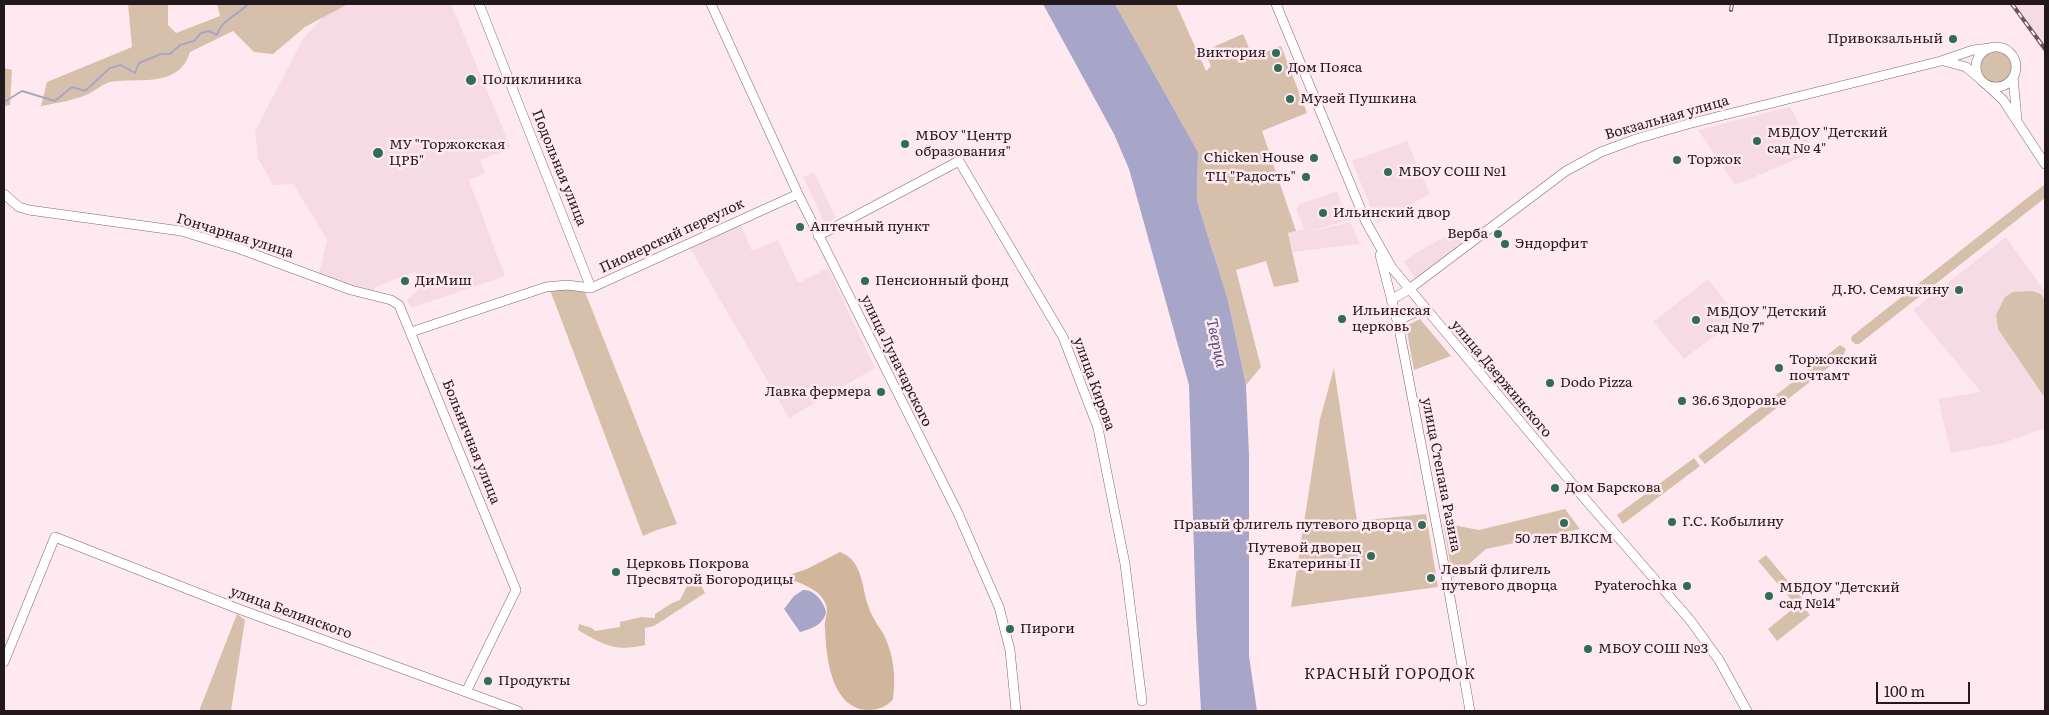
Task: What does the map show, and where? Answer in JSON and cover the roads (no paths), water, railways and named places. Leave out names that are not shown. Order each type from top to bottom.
[{"type":"street","name":"Подольная улица","points":[[479,4],[591,288]]},
{"type":"street","name":"улица Луначарского","points":[[711,4],[818,236],[958,513],[999,607],[1010,650],[1016,711]]},
{"type":"street","name":"улица Дзержинского","points":[[1276,4],[1350,187],[1377,245],[1392,268],[1408,290],[1690,620],[1719,660],[1747,711]]},
{"type":"street","name":"Вокзальная улица","points":[[1391,300],[1408,290],[1559,176],[1583,160],[1601,152],[1636,139],[1688,124],[1941,61],[1974,50],[1990,48]]},
{"type":"street","points":[[2013,77],[2007,83],[1999,86],[1983,81],[1976,70],[1977,59],[1982,52],[1990,48],[2001,48],[2012,56],[2016,66],[2013,77],[2018,121]]},
{"type":"street","name":"Вокзальная улица","points":[[1941,61],[1966,67],[2003,100],[2045,164]]},
{"type":"street","name":"улица Кирова","points":[[818,236],[959,161],[1063,337],[1098,428],[1125,564],[1142,701]]},
{"type":"street","name":"Гончарная улица","points":[[4,194],[19,207],[29,210],[181,231],[240,249],[351,290],[391,300],[399,305]]},
{"type":"street","name":"Пионерский переулок","points":[[411,332],[546,287],[567,285],[591,288],[798,194]]},
{"type":"street","name":"улица Степана Разина","points":[[1377,245],[1397,321],[1445,567],[1470,711]]},
{"type":"street","name":"Больничная улица","points":[[399,305],[516,590],[466,692]]},
{"type":"street","points":[[1397,321],[1424,308]]},
{"type":"street","name":"улица Белинского","points":[[4,662],[55,537],[236,608],[518,711]]},
{"type":"water","name":"Тверца","points":[[1043,4],[1115,4],[1198,152],[1197,201],[1228,300],[1246,385],[1249,456],[1249,656],[1257,711],[1201,711],[1196,619],[1189,385],[1129,169],[1114,134]]},
{"type":"water","points":[[803,590],[815,594],[823,604],[826,612],[820,623],[800,632],[784,609],[794,596]]},
{"type":"waterway","points":[[4,102],[22,91],[55,101],[72,87],[85,91],[110,68],[121,65],[135,73],[139,63],[161,54],[170,54],[180,45],[194,41],[201,33],[209,31],[217,35],[222,25],[248,4]]},
{"type":"railway","points":[[1731,10],[1732,4]]},
{"type":"railway","points":[[2012,4],[2045,49]]},
{"type":"place","name":"Привокзальный","points":[[1953,39]]},
{"type":"place","name":"Виктория","points":[[1276,53]]},
{"type":"place","name":"Дом Пояса","points":[[1278,68]]},
{"type":"place","name":"Поликлиника","points":[[471,80]]},
{"type":"place","name":"Музей Пушкина","points":[[1290,99]]},
{"type":"place","name":"МБДОУ \"Детский сад № 4\"","points":[[1757,141]]},
{"type":"place","name":"МБОУ \"Центр образования\"","points":[[905,144]]},
{"type":"place","name":"МУ \"Торжокская ЦРБ\"","points":[[378,153]]},
{"type":"place","name":"Chicken House","points":[[1314,158]]},
{"type":"place","name":"Торжок","points":[[1677,160]]},
{"type":"place","name":"МБОУ СОШ №1","points":[[1388,172]]},
{"type":"place","name":"ТЦ \"Радость\"","points":[[1306,177]]},
{"type":"place","name":"Ильинский двор","points":[[1323,213]]},
{"type":"place","name":"Аптечный пункт","points":[[800,227]]},
{"type":"place","name":"Верба","points":[[1498,234]]},
{"type":"place","name":"Эндорфит","points":[[1505,244]]},
{"type":"place","name":"ДиМиш","points":[[405,281]]},
{"type":"place","name":"Пенсионный фонд","points":[[865,281]]},
{"type":"place","name":"Д.Ю. Семячкину","points":[[1959,290]]},
{"type":"place","name":"Ильинская церковь","points":[[1342,319]]},
{"type":"place","name":"МБДОУ \"Детский сад № 7\"","points":[[1696,320]]},
{"type":"place","name":"Торжокский почтамт","points":[[1779,368]]},
{"type":"place","name":"Dodo Pizza","points":[[1550,383]]},
{"type":"place","name":"Лавка фермера","points":[[881,392]]},
{"type":"place","name":"36.6 Здоровье","points":[[1682,401]]},
{"type":"place","name":"Дом Барскова","points":[[1555,488]]},
{"type":"place","name":"Г.С. Кобылину","points":[[1672,522]]},
{"type":"place","name":"50 лет ВЛКСМ","points":[[1564,523]]},
{"type":"place","name":"Правый флигель путевого дворца","points":[[1422,525]]},
{"type":"place","name":"Путевой дворец Екатерины II","points":[[1371,556]]},
{"type":"place","name":"Церковь Покрова Пресвятой Богородицы","points":[[616,572]]},
{"type":"place","name":"Левый флигель путевого дворца","points":[[1431,578]]},
{"type":"place","name":"Pyaterochka","points":[[1687,586]]},
{"type":"place","name":"МБДОУ \"Детский сад №14\"","points":[[1769,596]]},
{"type":"place","name":"Пироги","points":[[1010,629]]},
{"type":"place","name":"МБОУ СОШ №3","points":[[1588,649]]},
{"type":"place","name":"Продукты","points":[[488,681]]},
{"type":"district","name":"КРАСНЫЙ ГОРОДОК","points":[[1390,675]]}]
